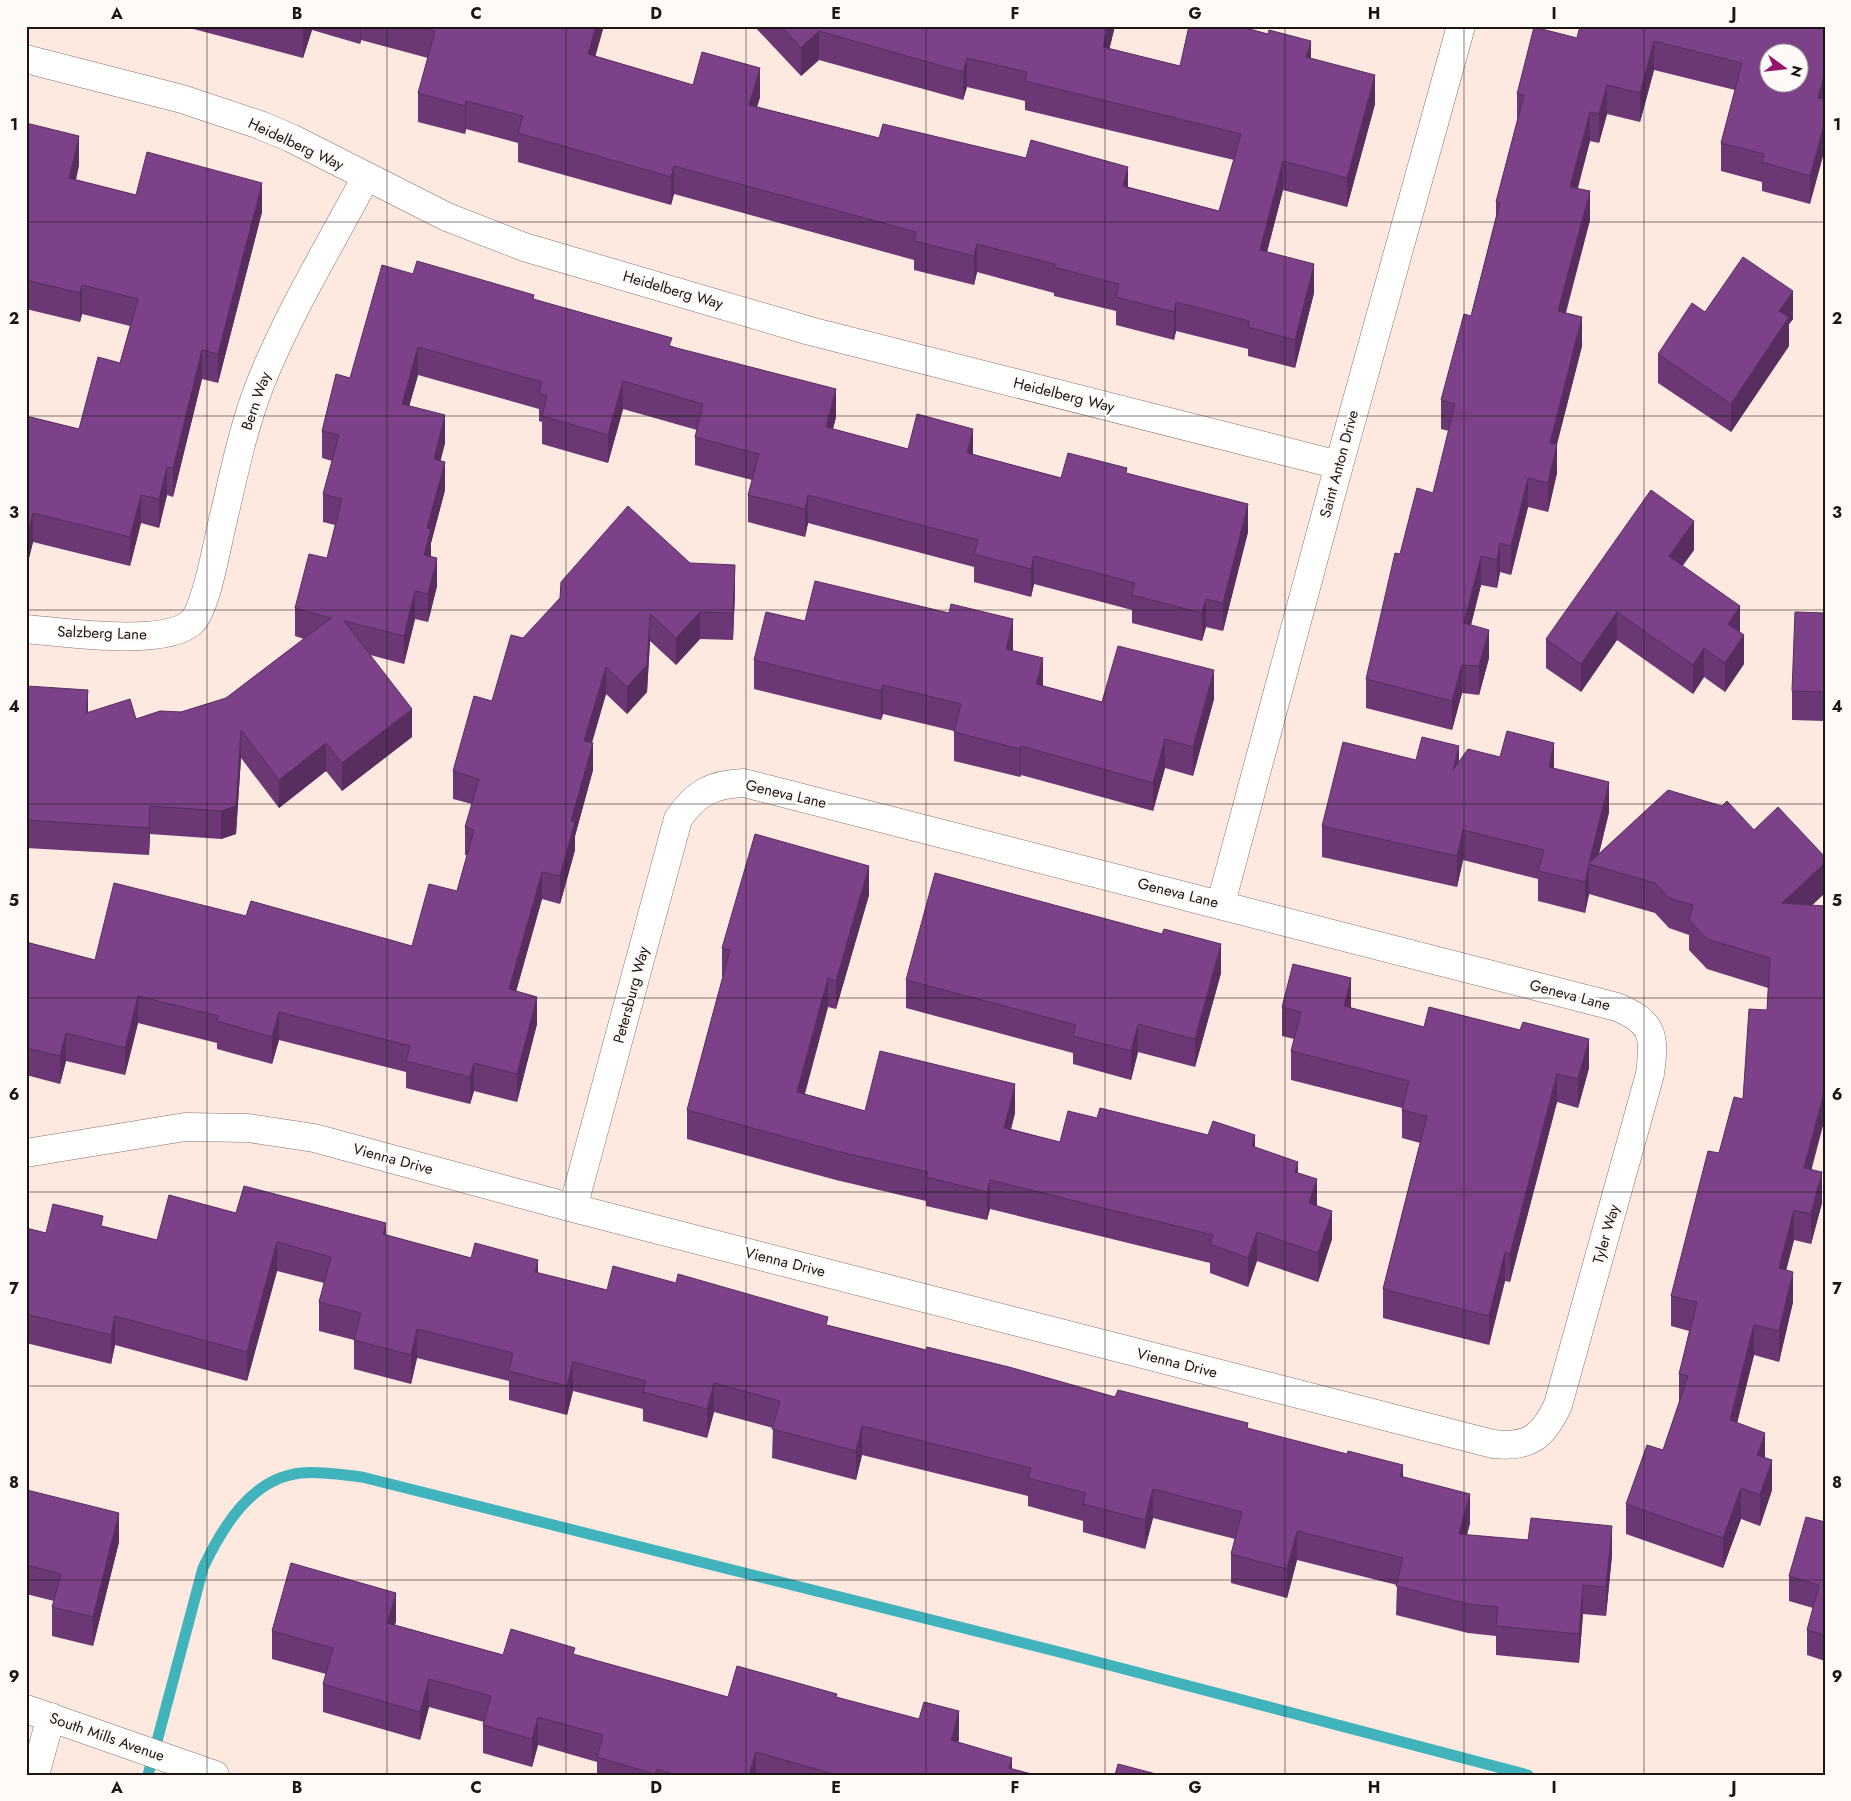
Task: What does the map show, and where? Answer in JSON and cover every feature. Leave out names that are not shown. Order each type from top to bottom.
[{"type":"street","name":"Saint Anton Drive","points":[[1221,904],[1456,28]]},
{"type":"street","name":"Heidelberg Way","points":[[26,59],[182,99],[251,122],[291,138],[366,178],[447,217],[524,247],[810,330],[1339,465]]},
{"type":"street","name":"Bern Way","points":[[177,631],[192,622],[203,599],[249,416],[261,382],[278,343],[366,178]]},
{"type":"street","name":"Salzberg Lane","points":[[26,629],[115,636],[139,636],[177,631]]},
{"type":"street","name":"Geneva Lane","points":[[704,791],[728,783],[744,783],[1617,1007],[1636,1015],[1647,1025]]},
{"type":"street","name":"Petersburg Way","points":[[573,1208],[678,819],[691,800],[704,791]]},
{"type":"street","name":"Tyler Way","points":[[1537,1437],[1550,1423],[1558,1405],[1650,1074],[1653,1038],[1647,1025]]},
{"type":"street","name":"Vienna Drive","points":[[26,1152],[185,1127],[248,1128],[314,1138],[573,1208],[1493,1444],[1510,1446],[1523,1444],[1537,1437]]},
{"type":"street","points":[[35,1775],[39,1713]]},
{"type":"street","name":"South Mills Avenue","points":[[39,1713],[215,1775]]},
{"type":"building","points":[[291,26],[304,26],[303,29]]},
{"type":"building","points":[[417,26],[596,26],[588,54],[693,85],[702,52],[760,68],[749,105],[879,138],[883,124],[1026,158],[1031,140],[1128,167],[1123,186],[1219,211],[1241,134],[1025,81],[1027,72],[967,58],[963,72],[819,31],[801,48],[781,26],[1108,26],[1103,47],[1180,66],[1189,26],[1238,26],[1268,34],[1269,30],[1311,41],[1306,57],[1375,75],[1347,178],[1283,161],[1260,250],[1314,264],[1295,340],[1248,327],[1249,321],[1176,302],[1174,312],[1116,297],[1119,284],[1054,267],[1055,264],[977,244],[974,256],[914,241],[916,232],[674,166],[671,177],[518,133],[523,116],[466,101],[465,106],[418,93],[435,31]]},
{"type":"building","points":[[1580,26],[1825,26],[1825,71],[1818,98],[1825,99],[1825,121],[1810,176],[1762,162],[1764,154],[1721,143],[1742,63],[1654,41],[1640,93],[1607,85],[1599,114],[1590,112],[1570,187],[1590,191],[1558,311],[1582,317],[1550,443],[1557,444],[1548,483],[1528,478],[1511,546],[1500,543],[1497,560],[1481,556],[1464,623],[1489,630],[1479,666],[1462,665],[1452,701],[1366,679],[1395,553],[1400,554],[1417,488],[1433,493],[1455,404],[1441,400],[1464,314],[1471,316],[1500,203],[1496,202],[1524,95],[1517,94],[1534,27],[1577,38]]},
{"type":"building","points":[[26,123],[79,136],[69,178],[136,195],[147,152],[262,183],[218,354],[202,350],[173,468],[167,467],[159,499],[141,495],[130,537],[33,513],[29,530],[26,529],[26,416],[79,429],[98,357],[120,363],[138,299],[82,285],[80,293],[26,280]]},
{"type":"building","points":[[1743,257],[1793,291],[1779,311],[1789,317],[1731,404],[1658,354],[1692,303],[1705,312]]},
{"type":"building","points":[[417,261],[534,295],[533,299],[672,338],[669,346],[836,389],[826,427],[908,449],[917,414],[973,429],[967,453],[1061,478],[1068,453],[1127,468],[1126,473],[1248,504],[1223,603],[1206,599],[1202,613],[1132,595],[1135,583],[1034,556],[1031,569],[974,554],[978,540],[808,495],[805,509],[748,495],[759,454],[695,437],[703,404],[623,381],[608,435],[542,416],[547,396],[539,393],[542,382],[418,347],[402,404],[445,415],[434,459],[445,462],[427,528],[431,529],[424,555],[437,558],[428,594],[415,591],[404,636],[344,621],[412,709],[342,763],[326,743],[279,780],[241,730],[236,806],[221,811],[150,806],[149,828],[26,820],[27,686],[88,690],[86,713],[130,699],[136,719],[160,711],[181,712],[226,698],[331,618],[295,608],[309,554],[327,558],[342,499],[323,494],[339,435],[322,431],[336,374],[350,378],[382,265],[413,274]]},
{"type":"building","points":[[1651,490],[1694,521],[1669,556],[1740,606],[1728,624],[1744,635],[1725,663],[1704,648],[1693,665],[1617,612],[1581,664],[1546,639]]},
{"type":"building","points":[[628,506],[690,563],[735,565],[733,613],[700,612],[676,638],[650,614],[647,665],[627,687],[606,667],[584,741],[593,743],[571,821],[575,822],[560,876],[542,872],[509,989],[537,997],[517,1074],[474,1063],[470,1077],[406,1061],[410,1046],[279,1012],[272,1037],[217,1021],[219,1016],[138,996],[125,1048],[66,1033],[60,1056],[26,1048],[26,942],[95,960],[114,883],[246,916],[251,901],[412,946],[429,884],[457,891],[474,830],[465,827],[479,779],[453,771],[474,696],[492,701],[511,635],[523,638],[560,598],[561,582]]},
{"type":"building","points":[[815,581],[949,613],[951,604],[1013,619],[1006,649],[1043,658],[1036,684],[1102,702],[1118,646],[1214,670],[1193,747],[1165,739],[1153,783],[1021,746],[1020,749],[954,732],[961,704],[883,685],[881,691],[754,660],[766,612],[805,621]]},
{"type":"building","points":[[1795,612],[1825,613],[1825,692],[1792,691]]},
{"type":"building","points":[[1507,731],[1554,743],[1549,767],[1609,782],[1589,863],[1668,790],[1722,806],[1727,801],[1754,830],[1778,807],[1825,857],[1825,863],[1782,903],[1825,906],[1825,1088],[1804,1168],[1822,1172],[1811,1214],[1794,1210],[1779,1268],[1793,1272],[1779,1331],[1754,1325],[1730,1420],[1765,1433],[1757,1455],[1772,1460],[1760,1495],[1741,1488],[1723,1538],[1626,1504],[1647,1445],[1663,1450],[1688,1376],[1679,1374],[1697,1302],[1671,1296],[1708,1151],[1719,1153],[1734,1097],[1743,1099],[1749,1009],[1767,1010],[1770,958],[1707,939],[1689,920],[1693,905],[1669,898],[1655,883],[1589,864],[1585,882],[1538,871],[1544,850],[1463,830],[1457,856],[1322,826],[1343,742],[1416,760],[1422,737],[1459,746],[1453,770],[1468,749],[1500,757]]},
{"type":"building","points":[[755,834],[869,866],[836,981],[828,978],[797,1092],[865,1111],[880,1051],[1015,1084],[1004,1128],[1060,1142],[1068,1111],[1097,1118],[1100,1108],[1208,1135],[1213,1121],[1255,1135],[1252,1146],[1298,1162],[1295,1172],[1317,1179],[1309,1203],[1332,1211],[1318,1253],[1257,1232],[1248,1258],[1210,1244],[1213,1235],[990,1180],[987,1192],[926,1177],[928,1172],[836,1151],[687,1110],[730,950],[722,948]]},
{"type":"building","points":[[935,873],[1162,934],[1164,929],[1221,944],[1195,1039],[1138,1024],[1131,1051],[1073,1036],[1076,1025],[906,980]]},
{"type":"building","points":[[1293,964],[1351,978],[1344,1006],[1424,1027],[1429,1007],[1520,1030],[1523,1022],[1589,1039],[1578,1079],[1557,1074],[1510,1254],[1505,1252],[1489,1316],[1383,1289],[1427,1116],[1402,1110],[1409,1081],[1291,1051],[1301,1012],[1282,1007]]},
{"type":"building","points":[[244,1186],[386,1223],[383,1234],[471,1258],[475,1243],[538,1260],[535,1272],[607,1290],[613,1266],[676,1283],[678,1274],[828,1317],[826,1325],[926,1350],[927,1347],[1009,1367],[1115,1397],[1118,1390],[1248,1423],[1247,1428],[1347,1454],[1348,1451],[1403,1465],[1400,1476],[1470,1494],[1459,1534],[1528,1540],[1531,1518],[1612,1526],[1606,1587],[1583,1585],[1579,1634],[1496,1626],[1498,1607],[1468,1604],[1396,1586],[1403,1558],[1297,1531],[1287,1569],[1231,1554],[1242,1512],[1153,1489],[1145,1520],[1083,1504],[1086,1493],[1028,1478],[1031,1468],[862,1426],[856,1451],[772,1429],[780,1401],[714,1383],[707,1409],[643,1392],[646,1381],[573,1362],[567,1386],[509,1371],[513,1353],[417,1329],[411,1355],[354,1340],[361,1313],[319,1302],[331,1257],[277,1242],[247,1352],[115,1316],[111,1335],[26,1314],[26,1228],[46,1233],[53,1204],[103,1216],[101,1226],[157,1240],[169,1195],[236,1213]]},
{"type":"building","points":[[26,1485],[28,1486],[27,1490],[119,1513],[93,1617],[52,1607],[61,1574],[26,1565]]},
{"type":"building","points":[[1806,1517],[1825,1522],[1825,1635],[1807,1630],[1819,1585],[1789,1576]]},
{"type":"building","points":[[291,1563],[396,1593],[387,1623],[503,1655],[511,1629],[575,1648],[573,1654],[728,1697],[737,1666],[837,1694],[836,1697],[919,1719],[924,1702],[959,1711],[951,1740],[1012,1758],[1009,1768],[1035,1775],[837,1775],[756,1752],[749,1775],[677,1775],[657,1769],[655,1774],[597,1757],[603,1735],[538,1717],[532,1739],[483,1725],[491,1696],[429,1679],[420,1712],[323,1684],[333,1648],[272,1631]]},
{"type":"building","points":[[1118,1764],[1160,1775],[1115,1775]]},
{"type":"waterway","points":[[148,1775],[203,1568],[219,1537],[240,1507],[267,1484],[283,1477],[316,1472],[362,1477],[1067,1654],[1528,1775]]}]
